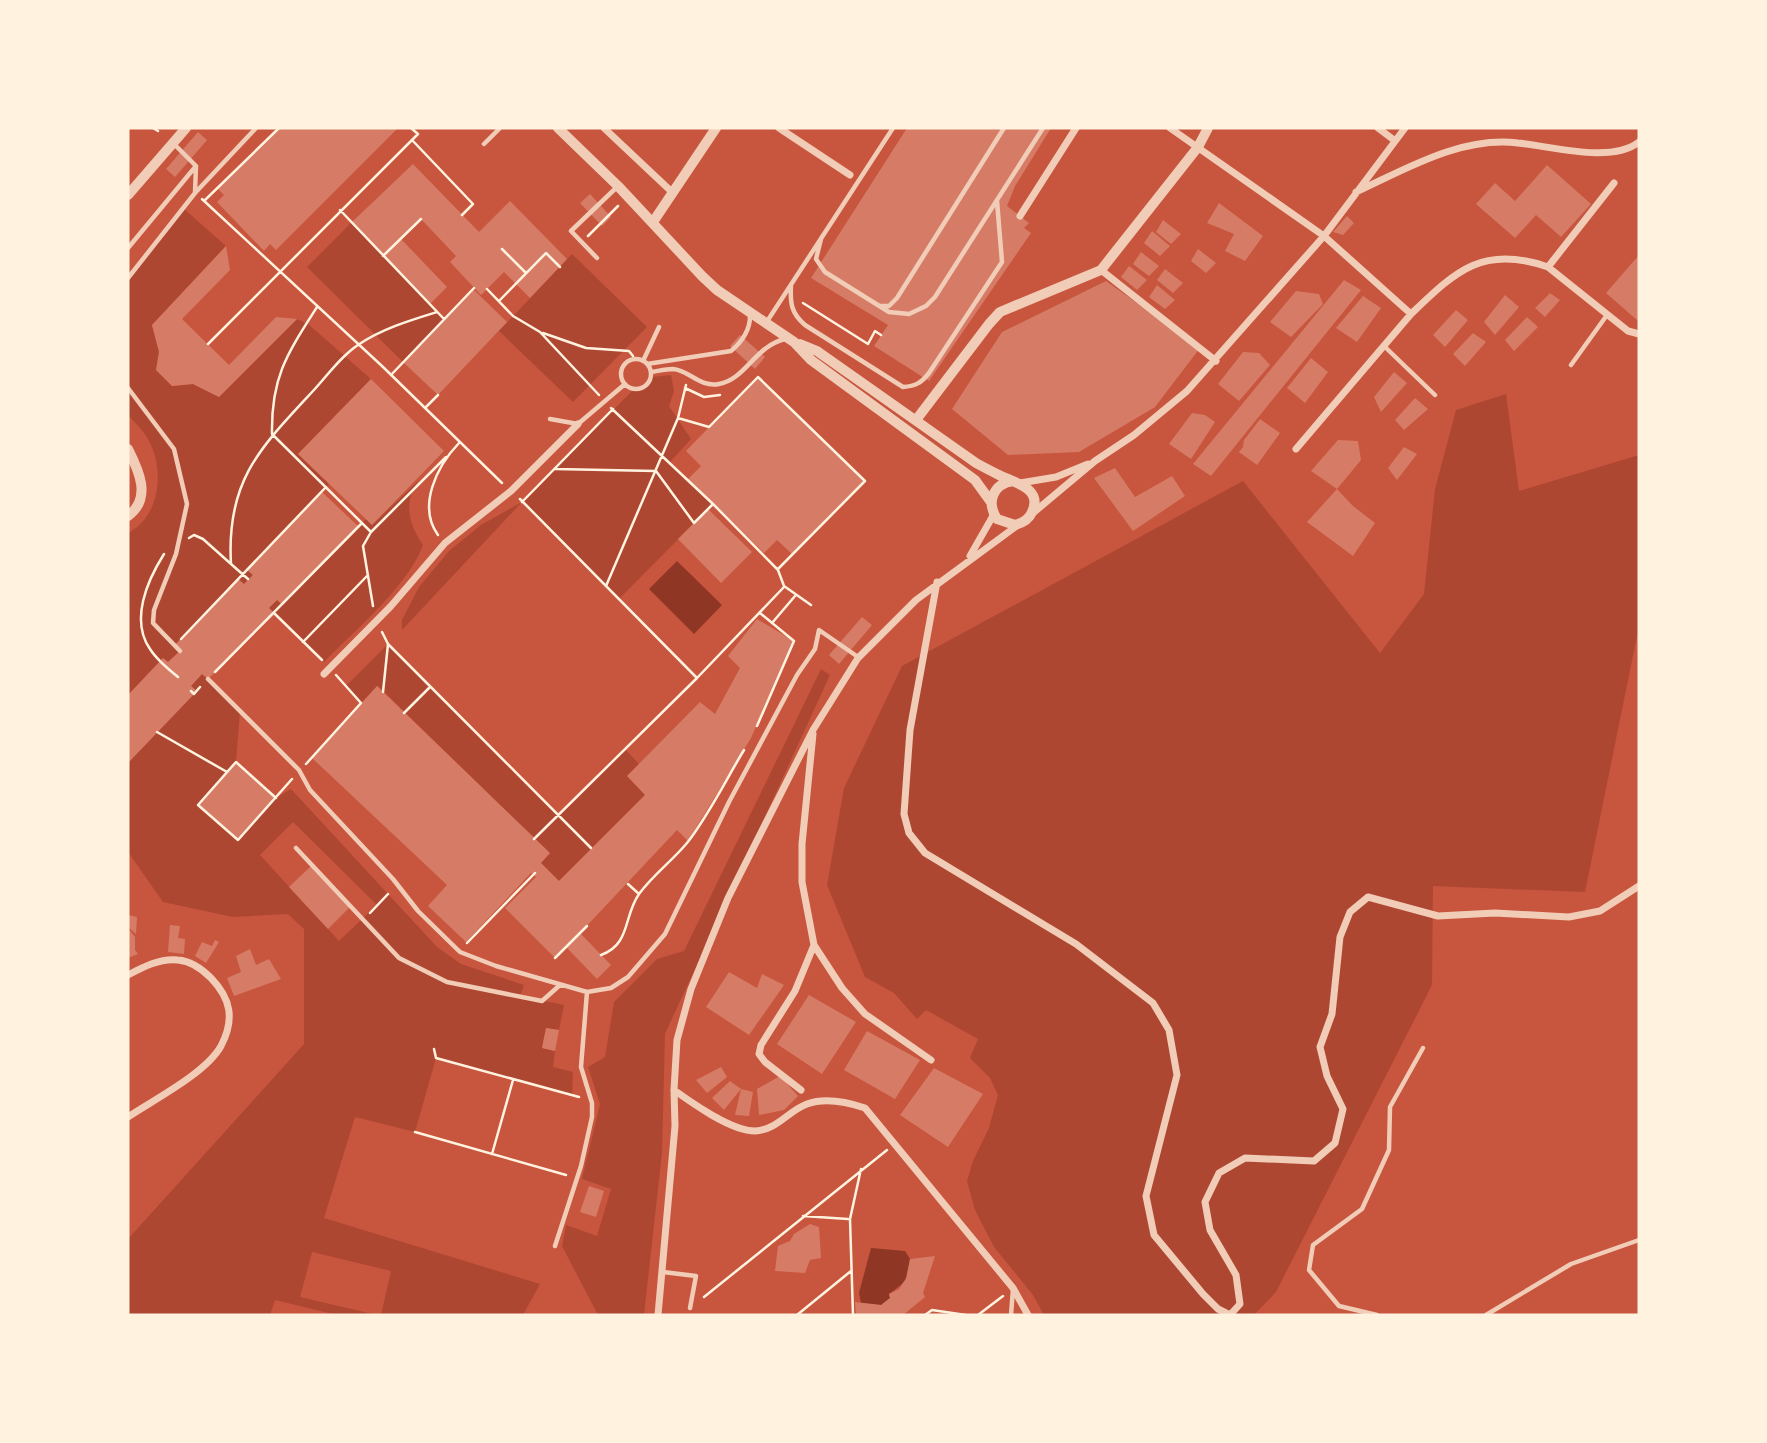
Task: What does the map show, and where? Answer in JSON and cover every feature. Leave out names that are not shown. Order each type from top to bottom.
[{"type":"street","points":[[128,195],[186,128]]},
{"type":"street","points":[[558,128],[618,186],[702,276],[975,480],[1003,522],[1015,525],[1021,523]]},
{"type":"street","points":[[604,128],[673,193]]},
{"type":"street","points":[[653,222],[716,128]]},
{"type":"street","points":[[779,128],[850,176]]},
{"type":"street","points":[[1020,216],[1076,128]]},
{"type":"street","points":[[1170,128],[1324,236],[1411,314]]},
{"type":"street","points":[[916,420],[1000,313],[1101,270],[1198,147],[1208,128]]},
{"type":"street","points":[[1378,128],[1394,140]]},
{"type":"street","points":[[658,1315],[676,1126],[674,1090],[677,1040],[691,989],[728,898],[813,730],[858,658],[881,633],[937,583],[1021,523],[1095,461],[1164,412],[1216,361],[1324,236],[1405,128]]},
{"type":"street","points":[[1356,193],[1432,158],[1483,142],[1516,142],[1575,151],[1610,152],[1634,146],[1639,142]]},
{"type":"street","points":[[1548,267],[1614,183]]},
{"type":"street","points":[[1296,449],[1411,314],[1438,289],[1477,262],[1520,261],[1548,267],[1628,331],[1639,334]]},
{"type":"street","points":[[1101,270],[1216,361]]},
{"type":"street","points":[[791,340],[817,351],[976,463],[1026,485],[1033,495],[1032,514]]},
{"type":"street","points":[[327,672],[377,622],[445,543],[510,491],[578,424]]},
{"type":"street","points":[[128,449],[139,469],[142,488],[140,503],[129,515]]},
{"type":"street","points":[[963,565],[979,542],[992,508],[992,496],[1000,485],[1055,477],[1095,461]]},
{"type":"street","points":[[937,583],[910,730],[904,814],[909,833],[925,853],[1076,944],[1153,1003],[1168,1030],[1177,1075],[1146,1196],[1154,1235],[1203,1294],[1218,1309],[1230,1315],[1240,1304],[1236,1275],[1210,1230],[1205,1202],[1219,1174],[1245,1158],[1314,1161],[1335,1143],[1343,1108],[1327,1076],[1320,1047],[1332,1014],[1340,937],[1350,912],[1368,897],[1438,916],[1495,913],[1569,917],[1600,911],[1639,886]]},
{"type":"street","points":[[813,730],[802,844],[802,882],[814,945],[842,988],[865,1014],[931,1060]]},
{"type":"street","points":[[801,1090],[765,1062],[759,1054],[761,1045],[795,990],[814,945]]},
{"type":"street","points":[[128,975],[147,964],[177,960],[191,963],[203,970],[224,993],[229,1006],[228,1026],[221,1045],[208,1064],[128,1117]]},
{"type":"street","points":[[674,1090],[700,1109],[754,1131],[779,1124],[806,1104],[843,1101],[865,1108],[1013,1288],[1028,1315]]},
{"type":"lane","points":[[128,278],[195,193],[256,128]]},
{"type":"lane","points":[[484,144],[500,128]]},
{"type":"lane","points":[[766,323],[893,128]]},
{"type":"lane","points":[[880,306],[889,306],[897,298],[1004,128]]},
{"type":"lane","points":[[821,239],[816,260],[825,272],[889,312],[902,315],[926,306],[935,297],[1043,128]]},
{"type":"lane","points":[[173,142],[196,166],[195,193]]},
{"type":"lane","points":[[128,248],[196,166]]},
{"type":"lane","points":[[597,258],[571,231],[618,186]]},
{"type":"lane","points":[[791,285],[790,301],[793,310],[805,325],[903,387],[913,386],[922,382],[929,373],[1002,261],[997,201]]},
{"type":"lane","points":[[750,312],[746,334],[740,344],[731,351],[645,362],[633,360],[625,365],[622,374],[625,384],[633,388],[643,387],[651,374],[673,369],[709,384],[720,384],[734,377],[764,348],[791,340]]},
{"type":"lane","points":[[1571,365],[1608,314]]},
{"type":"lane","points":[[651,374],[645,362],[659,327]]},
{"type":"lane","points":[[1384,346],[1435,395]]},
{"type":"lane","points":[[550,419],[578,424],[625,384]]},
{"type":"lane","points":[[128,388],[174,449],[187,504],[178,543],[154,610],[153,623],[180,650]]},
{"type":"lane","points":[[208,679],[299,770],[310,790],[393,879],[418,911],[460,952],[496,966],[587,992],[611,988],[628,977],[665,934],[729,802],[797,676],[815,649],[819,629],[858,658]]},
{"type":"lane","points":[[296,848],[399,958],[447,982],[542,1001],[561,985]]},
{"type":"lane","points":[[555,1246],[581,1166],[592,1117],[592,1103],[581,1067],[587,992]]},
{"type":"lane","points":[[1377,1315],[1339,1306],[1309,1270],[1313,1245],[1362,1209],[1389,1150],[1390,1107],[1423,1048]]},
{"type":"lane","points":[[1486,1315],[1571,1264],[1639,1240]]},
{"type":"lane","points":[[663,1272],[696,1276],[690,1308]]},
{"type":"lane","points":[[1011,1315],[1013,1288]]},
{"type":"path","points":[[153,128],[159,131]]},
{"type":"path","points":[[204,201],[279,128]]},
{"type":"path","points":[[208,344],[418,134],[411,128]]},
{"type":"path","points":[[411,140],[473,204],[462,215]]},
{"type":"path","points":[[195,193],[391,375],[510,491]]},
{"type":"path","points":[[583,242],[627,196]]},
{"type":"path","points":[[340,210],[444,319]]},
{"type":"path","points":[[383,256],[421,219]]},
{"type":"path","points":[[502,249],[526,273]]},
{"type":"path","points":[[499,301],[546,253],[560,267]]},
{"type":"path","points":[[391,375],[474,288]]},
{"type":"path","points":[[487,289],[513,316],[540,332],[586,348],[629,351],[651,374]]},
{"type":"path","points":[[318,307],[292,347],[278,377],[272,403],[272,435],[371,531]]},
{"type":"path","points":[[814,310],[867,345],[876,331],[881,335]]},
{"type":"path","points":[[231,564],[230,538],[234,505],[248,470],[272,435],[358,344],[438,312]]},
{"type":"path","points":[[540,332],[605,402],[778,570],[784,586],[811,605]]},
{"type":"path","points":[[606,586],[678,418],[688,376]]},
{"type":"path","points":[[678,418],[709,427],[758,377],[865,481],[778,570]]},
{"type":"path","points":[[737,384],[743,391]]},
{"type":"path","points":[[425,408],[438,395]]},
{"type":"path","points":[[614,408],[522,502],[697,678]]},
{"type":"path","points":[[373,612],[363,546],[371,531],[460,442]]},
{"type":"path","points":[[445,543],[435,531],[430,500],[446,457]]},
{"type":"path","points":[[555,469],[656,471]]},
{"type":"path","points":[[656,471],[694,523],[713,504]]},
{"type":"path","points":[[174,645],[326,487]]},
{"type":"path","points":[[340,509],[344,505]]},
{"type":"path","points":[[191,691],[194,694],[362,523]]},
{"type":"path","points":[[162,556],[169,547],[194,535],[198,536],[248,579]]},
{"type":"path","points":[[303,642],[368,575]]},
{"type":"path","points":[[534,839],[697,678],[784,586]]},
{"type":"path","points":[[772,623],[795,596]]},
{"type":"path","points":[[273,604],[279,610]]},
{"type":"path","points":[[752,736],[794,640],[760,613]]},
{"type":"path","points":[[275,614],[324,662]]},
{"type":"path","points":[[377,622],[388,644],[591,848]]},
{"type":"path","points":[[383,692],[388,644]]},
{"type":"path","points":[[276,799],[236,762],[198,805],[238,840],[276,799],[299,770],[361,703],[327,672]]},
{"type":"path","points":[[404,713],[430,687]]},
{"type":"path","points":[[157,732],[227,772]]},
{"type":"path","points":[[600,955],[611,951],[625,932],[629,911],[639,894],[688,841],[744,750]]},
{"type":"path","points":[[467,943],[535,873]]},
{"type":"path","points":[[628,884],[639,894]]},
{"type":"path","points":[[362,920],[388,894]]},
{"type":"path","points":[[555,958],[587,926]]},
{"type":"path","points":[[434,1049],[436,1058],[582,1098]]},
{"type":"path","points":[[492,1154],[513,1079]]},
{"type":"path","points":[[415,1132],[576,1177]]},
{"type":"path","points":[[690,1308],[895,1144]]},
{"type":"path","points":[[853,1315],[850,1219],[861,1169]]},
{"type":"path","points":[[803,1216],[850,1219]]},
{"type":"path","points":[[797,1315],[851,1270]]},
{"type":"path","points":[[978,1315],[1013,1288]]},
{"type":"path","points":[[925,1315],[932,1310],[966,1315]]},
{"type":"shaded area","points":[[183,208],[226,246],[152,325],[159,352],[156,370],[172,386],[193,384],[219,397],[297,319],[308,324],[371,379],[298,454],[329,484],[253,575],[244,584],[238,580],[175,645],[180,651],[168,662],[163,659],[128,695],[128,533],[139,526],[147,516],[153,505],[158,479],[157,465],[149,441],[128,415],[128,278]]},
{"type":"shaded area","points":[[352,222],[444,319],[403,362],[307,267]]},
{"type":"shaded area","points":[[572,254],[647,327],[573,402],[499,331]]},
{"type":"shaded area","points":[[671,375],[674,391],[669,406],[691,439],[669,463],[713,504],[619,599],[522,502],[634,389],[643,388],[651,377]]},
{"type":"shaded area","points":[[1506,394],[1519,491],[1639,455],[1639,626],[1585,892],[1433,886],[1432,985],[1276,1292],[1254,1315],[1044,1315],[1033,1295],[994,1247],[975,1210],[967,1181],[973,1161],[989,1128],[998,1095],[990,1078],[970,1058],[978,1039],[926,1010],[917,1019],[894,993],[865,977],[827,885],[844,788],[902,666],[1243,481],[1380,653],[1424,594],[1435,489],[1456,410]]},
{"type":"shaded area","points":[[418,481],[409,505],[414,530],[423,545],[416,560],[380,607],[324,662],[269,608],[277,600],[282,605],[366,519],[372,525]]},
{"type":"shaded area","points":[[522,502],[402,630],[402,620],[419,587],[449,551],[481,525]]},
{"type":"shaded area","points":[[677,561],[722,605],[694,634],[649,589]]},
{"type":"shaded area","points":[[388,644],[559,814],[625,749],[639,764],[645,795],[559,881],[541,863],[549,853],[378,686],[361,703],[345,687]]},
{"type":"shaded area","points":[[821,669],[830,675],[665,1034],[662,1153],[644,1315],[598,1315],[562,1246],[566,1225],[597,1236],[611,1189],[582,1179],[600,1104],[588,1067],[605,1057],[614,1002],[657,959],[684,951]]},
{"type":"shaded area","points":[[202,674],[240,711],[236,762],[276,798],[291,789],[437,947],[461,964],[524,985],[520,996],[564,1005],[559,1030],[546,1028],[542,1048],[555,1051],[553,1067],[573,1072],[572,1095],[436,1058],[415,1132],[355,1117],[324,1218],[540,1284],[523,1315],[381,1315],[391,1271],[312,1252],[300,1297],[377,1315],[337,1315],[275,1300],[270,1315],[128,1315],[128,1239],[304,1044],[304,929],[288,914],[233,917],[163,902],[128,852],[128,763],[196,691],[191,686]],"holes":[[[293,822],[377,905],[339,941],[260,855]]]},
{"type":"shaded area","points":[[871,1248],[905,1251],[910,1259],[905,1280],[881,1305],[861,1303],[859,1293]]},
{"type":"building","points":[[279,128],[398,128],[276,250],[270,244],[264,251],[217,202],[224,195],[217,188]]},
{"type":"building","points":[[907,128],[1051,128],[1015,186],[1007,206],[1029,223],[1024,228],[1031,233],[929,381],[874,346],[888,325],[811,278]]},
{"type":"building","points":[[198,132],[207,140],[175,177],[166,169]]},
{"type":"building","points":[[413,164],[479,232],[510,201],[567,259],[530,298],[504,272],[481,295],[450,262],[456,256],[421,219],[401,239],[447,287],[430,304],[352,222]]},
{"type":"building","points":[[1547,165],[1591,204],[1561,237],[1536,215],[1515,238],[1476,204],[1495,183],[1515,201]]},
{"type":"building","points":[[590,194],[611,217],[602,226],[580,203]]},
{"type":"building","points":[[1219,203],[1263,236],[1245,261],[1225,251],[1234,234],[1207,223]]},
{"type":"building","points":[[1347,216],[1354,223],[1343,235],[1333,232]]},
{"type":"building","points":[[1163,220],[1181,234],[1171,244],[1156,232]]},
{"type":"building","points":[[1152,231],[1170,246],[1160,256],[1144,243]]},
{"type":"building","points":[[226,246],[230,270],[182,319],[229,365],[276,317],[297,319],[219,397],[193,384],[172,386],[156,370],[159,352],[152,325]]},
{"type":"building","points":[[1198,249],[1216,263],[1206,273],[1191,261]]},
{"type":"building","points":[[1141,252],[1159,266],[1149,276],[1133,264]]},
{"type":"building","points":[[1639,255],[1639,318],[1637,320],[1606,293]]},
{"type":"building","points":[[1129,266],[1147,280],[1137,290],[1121,277]]},
{"type":"building","points":[[1165,269],[1183,283],[1173,293],[1157,280]]},
{"type":"building","points":[[1344,280],[1361,290],[1211,476],[1193,464]]},
{"type":"building","points":[[1106,281],[1200,348],[1155,407],[1079,452],[1008,455],[952,409],[1002,332]]},
{"type":"building","points":[[1157,285],[1175,300],[1165,309],[1149,297]]},
{"type":"building","points":[[473,289],[507,322],[438,395],[403,362]]},
{"type":"building","points":[[1296,291],[1319,294],[1323,304],[1291,337],[1270,322]]},
{"type":"building","points":[[1550,293],[1560,300],[1545,317],[1535,308]]},
{"type":"building","points":[[1505,295],[1519,307],[1495,335],[1484,322]]},
{"type":"building","points":[[1363,296],[1381,308],[1357,342],[1336,328]]},
{"type":"building","points":[[1456,310],[1468,320],[1445,347],[1433,335]]},
{"type":"building","points":[[1527,317],[1538,327],[1514,351],[1505,340]]},
{"type":"building","points":[[1473,333],[1486,342],[1465,366],[1453,354]]},
{"type":"building","points":[[740,335],[765,357],[755,369],[730,346]]},
{"type":"building","points":[[1243,352],[1259,353],[1270,365],[1239,401],[1218,384]]},
{"type":"building","points":[[1311,358],[1328,372],[1305,403],[1287,388]]},
{"type":"building","points":[[1394,372],[1407,383],[1381,412],[1374,397]]},
{"type":"building","points":[[758,377],[865,481],[793,555],[777,540],[764,553],[688,479],[701,466],[686,451]]},
{"type":"building","points":[[371,379],[444,451],[372,525],[298,454]]},
{"type":"building","points":[[1415,398],[1428,409],[1404,430],[1395,420]]},
{"type":"building","points":[[1192,413],[1205,415],[1215,422],[1191,459],[1169,444]]},
{"type":"building","points":[[1260,419],[1280,433],[1257,465],[1239,452],[1244,440]]},
{"type":"building","points":[[1338,440],[1358,441],[1361,460],[1337,489],[1311,471]]},
{"type":"building","points":[[1404,447],[1417,454],[1397,480],[1388,468]]},
{"type":"building","points":[[1115,468],[1135,497],[1172,476],[1185,496],[1133,531],[1094,478]]},
{"type":"building","points":[[1337,489],[1375,523],[1353,556],[1307,522]]},
{"type":"building","points":[[322,492],[359,527],[283,605],[277,600],[269,608],[275,614],[208,679],[202,674],[191,686],[197,691],[128,763],[128,695],[163,658],[168,662],[180,651],[175,645],[238,579],[244,584],[253,575],[247,570]]},
{"type":"building","points":[[708,509],[752,552],[721,583],[678,539]]},
{"type":"building","points":[[862,617],[872,625],[839,664],[829,655]]},
{"type":"building","points":[[757,619],[794,641],[751,738],[688,841],[677,830],[580,933],[611,965],[597,979],[566,947],[555,958],[505,908],[536,877],[531,873],[466,942],[428,906],[447,885],[312,758],[377,686],[550,853],[541,863],[559,881],[645,795],[627,776],[700,702],[715,714],[740,668],[728,656]]},
{"type":"building","points":[[236,762],[276,798],[238,840],[198,805]]},
{"type":"building","points":[[311,866],[350,907],[328,929],[289,887]]},
{"type":"building","points":[[129,915],[137,917],[136,934],[128,927]]},
{"type":"building","points":[[170,925],[180,926],[178,938],[185,939],[184,954],[168,952]]},
{"type":"building","points":[[128,928],[135,937],[135,950],[138,954],[128,958]]},
{"type":"building","points":[[215,940],[219,942],[206,963],[195,956],[202,942],[212,946]]},
{"type":"building","points":[[250,949],[256,965],[269,959],[281,979],[234,996],[227,978],[241,972],[236,956]]},
{"type":"building","points":[[729,972],[757,988],[762,974],[784,985],[749,1035],[706,1007]]},
{"type":"building","points":[[809,995],[856,1022],[822,1074],[777,1044]]},
{"type":"building","points":[[546,1028],[559,1030],[555,1051],[542,1048]]},
{"type":"building","points":[[867,1031],[920,1060],[895,1099],[844,1070]]},
{"type":"building","points":[[721,1067],[727,1077],[707,1093],[696,1080]]},
{"type":"building","points":[[934,1068],[983,1094],[948,1147],[900,1115]]},
{"type":"building","points":[[780,1076],[798,1096],[784,1110],[759,1115],[757,1089]]},
{"type":"building","points":[[730,1081],[741,1089],[724,1110],[712,1098]]},
{"type":"building","points":[[741,1089],[753,1092],[749,1116],[735,1115]]},
{"type":"building","points":[[589,1186],[604,1191],[596,1217],[580,1212]]},
{"type":"building","points":[[810,1224],[819,1227],[821,1258],[810,1260],[805,1273],[775,1271],[778,1246],[790,1241],[794,1234]]},
{"type":"building","points":[[935,1256],[923,1293],[925,1297],[903,1315],[856,1315],[855,1302],[881,1305],[890,1298],[889,1294],[899,1289],[906,1279],[910,1259]]}]
